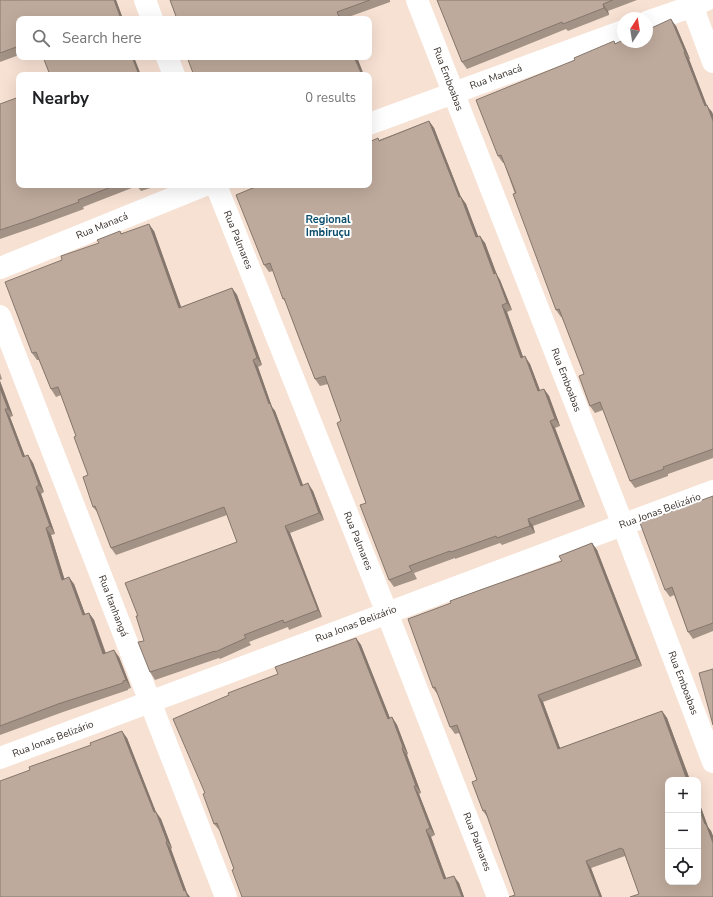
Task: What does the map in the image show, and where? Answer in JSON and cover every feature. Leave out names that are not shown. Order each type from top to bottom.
[{"type":"street","points":[[145,0],[151,16]]},
{"type":"street","name":"Rua Emboabas","points":[[418,0],[623,525],[713,762]]},
{"type":"street","points":[[653,20],[696,2],[713,62]]},
{"type":"street","name":"Rua Manacá","points":[[372,123],[617,33]]},
{"type":"street","points":[[168,60],[173,72]]},
{"type":"street","name":"Rua Manacá","points":[[0,268],[197,188]]},
{"type":"street","name":"Rua Palmares","points":[[217,188],[387,613],[498,897]]},
{"type":"street","name":"Rua Itanhangá","points":[[0,316],[226,897]]},
{"type":"street","name":"Rua Jonas Belizário","points":[[0,758],[713,491]]},
{"type":"building","points":[[0,0],[114,0],[120,16],[16,16],[16,47],[0,53]]},
{"type":"building","points":[[170,0],[370,0],[337,12],[339,16],[176,16]]},
{"type":"building","points":[[437,0],[613,0],[603,4],[604,8],[563,24],[562,22],[462,62]]},
{"type":"building","points":[[671,19],[705,106],[707,105],[713,121],[713,449],[630,481],[600,402],[590,406],[579,376],[584,374],[559,309],[556,310],[513,194],[516,193],[501,155],[498,156],[476,100],[575,60],[574,58],[614,41],[615,44],[617,43],[617,48],[653,48],[653,27]]},
{"type":"building","points":[[44,60],[133,60],[138,72],[49,72]]},
{"type":"building","points":[[188,60],[355,60],[361,72],[193,72]]},
{"type":"building","points":[[16,98],[16,188],[108,188],[78,200],[79,202],[0,230],[0,104]]},
{"type":"building","points":[[429,121],[476,237],[480,236],[494,274],[496,273],[507,303],[502,305],[521,358],[525,356],[538,391],[544,389],[555,419],[550,421],[580,500],[528,519],[530,526],[497,538],[496,536],[451,552],[450,551],[409,566],[412,571],[389,580],[360,505],[366,503],[337,423],[341,421],[325,376],[315,379],[270,263],[264,265],[236,195],[253,188],[372,188],[372,141],[378,138],[379,141]]},
{"type":"building","points":[[149,224],[179,308],[232,288],[257,358],[253,360],[269,404],[270,403],[301,486],[308,483],[319,513],[285,526],[318,610],[284,623],[283,620],[244,635],[246,638],[215,652],[150,672],[138,642],[144,641],[136,616],[138,616],[125,583],[237,542],[224,507],[111,548],[95,506],[93,507],[83,477],[88,475],[74,437],[76,436],[58,387],[51,389],[36,352],[32,353],[5,282],[62,260],[61,256],[99,243],[97,240],[120,231],[121,234]]},
{"type":"building","points":[[0,388],[8,409],[5,409],[23,457],[28,455],[39,485],[36,487],[50,526],[46,528],[62,580],[69,577],[83,615],[89,613],[103,654],[114,650],[126,680],[123,681],[123,683],[58,704],[0,726]]},
{"type":"building","points":[[713,496],[713,623],[688,632],[672,587],[665,590],[640,523]]},
{"type":"building","points":[[592,543],[637,659],[538,695],[558,749],[662,711],[686,777],[665,777],[665,885],[701,885],[701,814],[713,843],[713,897],[630,897],[639,894],[623,849],[621,848],[586,861],[600,897],[509,897],[515,895],[485,810],[483,811],[472,782],[477,780],[457,725],[450,727],[435,687],[433,688],[408,619],[451,603],[450,601],[562,561],[559,556]]},
{"type":"building","points":[[356,638],[388,719],[392,717],[403,747],[402,748],[416,786],[414,786],[430,828],[426,830],[444,879],[454,876],[462,897],[242,897],[232,870],[234,869],[217,823],[214,824],[203,794],[205,793],[173,719],[229,695],[228,693],[278,674],[275,667]]},
{"type":"building","points":[[713,669],[713,725],[699,673]]},
{"type":"building","points":[[122,731],[154,812],[156,812],[184,891],[185,890],[188,897],[0,897],[0,781],[30,770],[29,767],[91,745],[90,743]]},
{"type":"district","name":"Regional Imbiruçu","points":[[328,225]]}]
